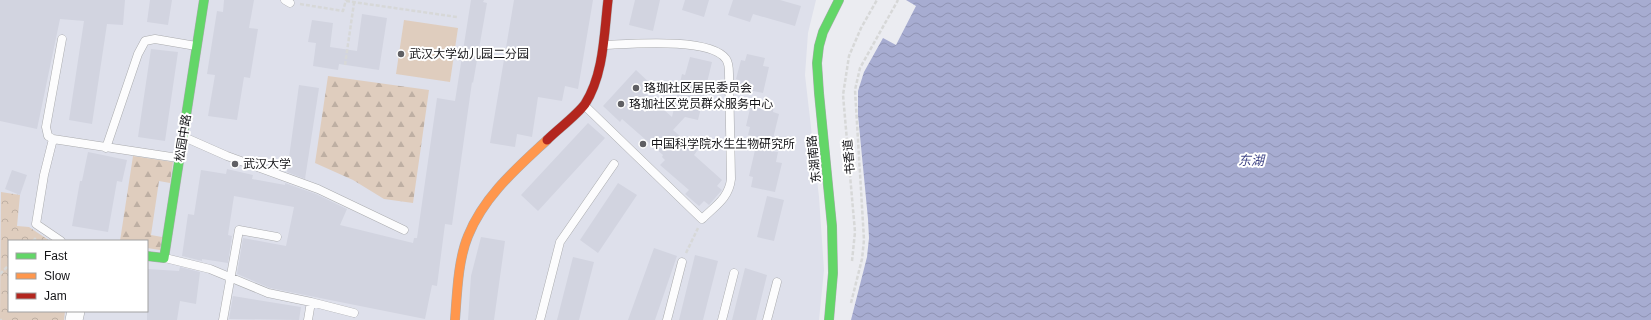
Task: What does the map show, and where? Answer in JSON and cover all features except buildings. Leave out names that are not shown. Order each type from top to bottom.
[{"type":"street","name":"松园中路","points":[[164,258],[204,0]]},
{"type":"street","points":[[456,320],[461,262],[467,237],[475,220],[501,183],[584,105],[591,94],[598,74],[608,0]]},
{"type":"street","name":"东湖南路","points":[[829,320],[834,282],[834,252],[818,80],[818,55],[823,33],[840,0]]},
{"type":"street","points":[[148,256],[164,258]]},
{"type":"lane","points":[[62,39],[46,127],[47,133],[53,139],[180,159]]},
{"type":"lane","points":[[106,148],[138,54],[145,41],[155,39],[197,46]]},
{"type":"lane","points":[[584,105],[702,219],[728,195],[730,188],[728,63],[725,58],[719,53],[690,45],[668,43],[603,45]]},
{"type":"lane","points":[[183,137],[227,156],[318,188],[404,230]]},
{"type":"lane","points":[[53,139],[44,174],[36,224],[60,240]]},
{"type":"lane","points":[[540,320],[560,242],[614,164]]},
{"type":"lane","points":[[224,320],[239,230],[277,237]]},
{"type":"lane","points":[[164,258],[204,267],[268,293],[354,313]]},
{"type":"lane","points":[[667,320],[682,262]]},
{"type":"lane","points":[[722,320],[734,273]]},
{"type":"lane","points":[[768,320],[777,282]]},
{"type":"lane","points":[[308,320],[311,302]]},
{"type":"path","name":"书香道","points":[[851,266],[855,232],[843,95],[849,56],[861,28],[877,0]]},
{"type":"path","points":[[850,305],[863,251],[864,236],[855,90],[860,68],[898,0]]},
{"type":"path","points":[[288,1],[343,11],[346,1],[457,17]]},
{"type":"path","points":[[345,65],[354,2]]},
{"type":"path","points":[[682,262],[702,219]]},
{"type":"path","points":[[0,274],[8,266]]},
{"type":"shaded area","points":[[0,0],[816,0],[808,33],[805,75],[819,197],[824,270],[819,320],[0,320]]},
{"type":"green space","points":[[404,20],[458,28],[450,82],[396,74]]},
{"type":"green space","points":[[328,76],[429,90],[413,203],[384,199],[353,180],[315,163]]},
{"type":"green space","points":[[133,156],[173,162],[170,183],[159,181],[151,235],[162,237],[160,250],[148,248],[148,240],[120,240]]},
{"type":"green space","points":[[1,192],[20,195],[17,226],[29,227],[48,240],[8,240],[8,312],[65,312],[64,320],[0,320]]},
{"type":"water","name":"东湖","points":[[906,0],[1651,0],[1651,320],[851,320],[867,257],[869,238],[858,115],[858,91],[864,72],[883,38],[896,45],[916,6]]},
{"type":"traffic: fast","points":[[148,256],[164,258],[204,0]]},
{"type":"traffic: fast","points":[[829,320],[833,273],[832,226],[817,63],[819,46],[823,32],[839,0]]},
{"type":"traffic: slow","points":[[455,320],[458,277],[462,256],[468,236],[475,222],[492,195],[524,161],[547,140]]},
{"type":"traffic: jam","points":[[547,140],[572,118],[585,104],[591,92],[600,67],[608,0]]},
{"type":"place","name":"武汉大学幼儿园二分园","points":[[401,54]]},
{"type":"place","name":"珞珈社区居民委员会","points":[[636,88]]},
{"type":"place","name":"珞珈社区党员群众服务中心","points":[[621,104]]},
{"type":"place","name":"中国科学院水生生物研究所","points":[[643,144]]},
{"type":"place","name":"武汉大学","points":[[235,164]]}]
